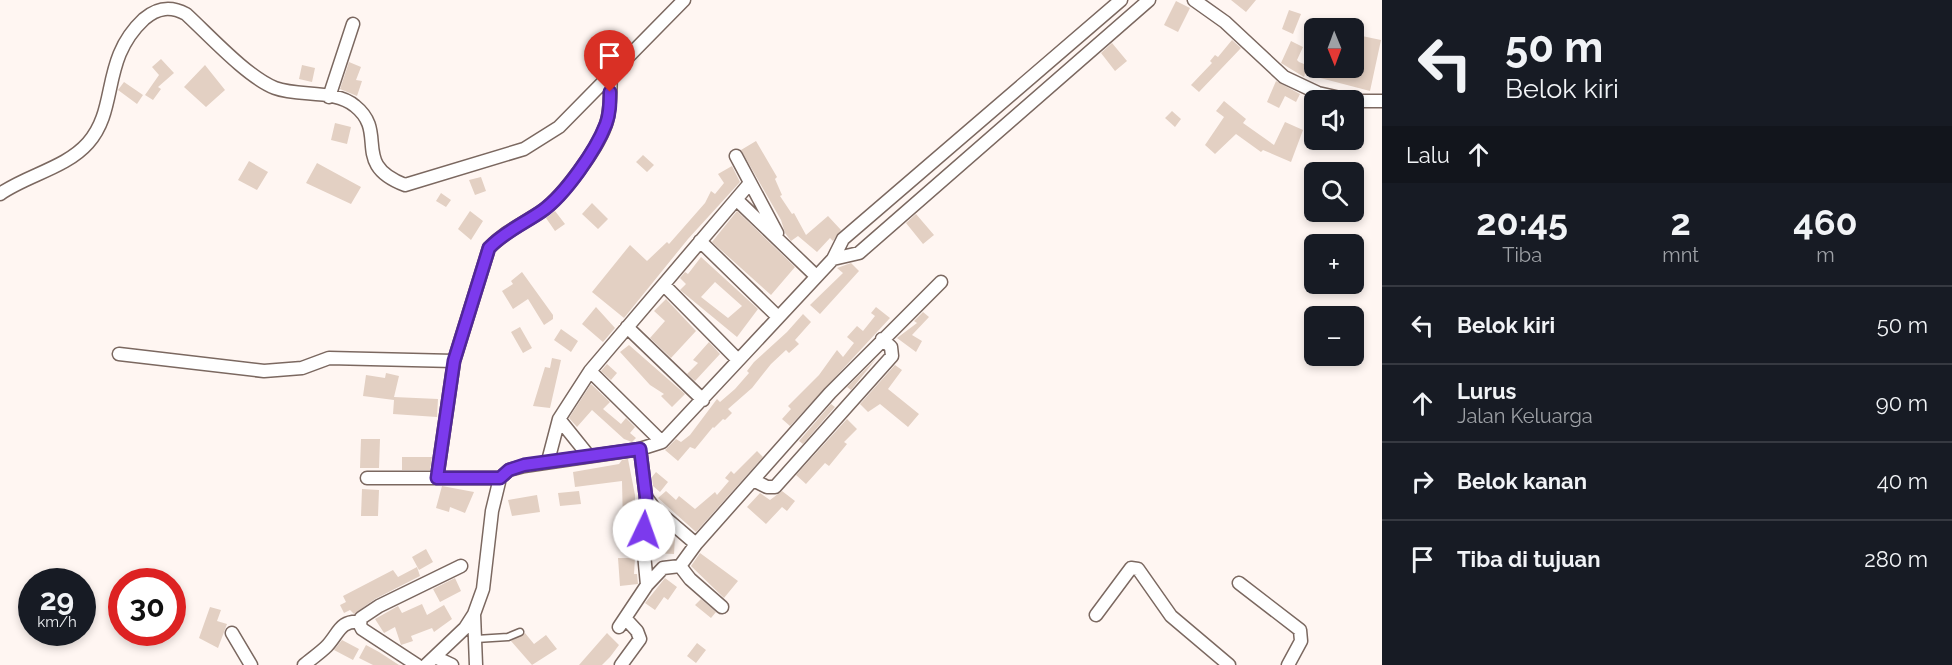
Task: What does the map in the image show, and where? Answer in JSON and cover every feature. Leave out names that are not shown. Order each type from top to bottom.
[{"type":"street","points":[[0,194],[64,161],[88,143],[103,115],[114,63],[123,44],[134,28],[158,10],[172,9],[186,14],[254,75],[274,88],[329,97],[353,104],[363,113],[370,127],[374,163],[391,180],[405,186],[524,149],[559,127],[684,0]]},
{"type":"street","points":[[431,661],[465,628],[474,614],[483,589],[492,511],[500,478],[509,470],[548,461],[640,449],[662,442],[703,400],[815,275],[833,259],[843,239],[998,104],[1071,46],[1121,0]]},
{"type":"street","points":[[833,259],[859,252],[1149,0]]},
{"type":"street","points":[[1194,0],[1225,22],[1284,77],[1312,90]]},
{"type":"street","points":[[329,97],[352,24]]},
{"type":"street","points":[[437,478],[454,361],[489,248],[497,239],[544,210],[560,196],[599,139],[607,122],[610,74]]},
{"type":"street","points":[[1364,101],[1382,101]]},
{"type":"street","points":[[736,156],[780,240]]},
{"type":"street","points":[[548,461],[559,418],[590,371],[750,183]]},
{"type":"street","points":[[737,200],[815,275]]},
{"type":"street","points":[[700,242],[777,316]]},
{"type":"street","points":[[621,665],[640,639],[637,631],[622,622],[647,585],[663,568],[680,566],[696,544],[755,481],[830,393],[941,282]]},
{"type":"street","points":[[664,285],[738,360]]},
{"type":"street","points":[[627,327],[703,400]]},
{"type":"street","points":[[755,481],[767,487],[775,487],[818,439],[892,356],[891,347],[882,339]]},
{"type":"street","points":[[119,354],[264,371],[302,369],[329,358],[454,361]]},
{"type":"street","points":[[590,371],[662,442]]},
{"type":"street","points":[[830,393],[846,406]]},
{"type":"street","points":[[559,418],[588,455]]},
{"type":"street","points":[[801,426],[818,439]]},
{"type":"street","points":[[640,449],[646,497],[644,543],[647,585]]},
{"type":"street","points":[[367,478],[500,478]]},
{"type":"street","points":[[646,497],[654,508],[696,544]]},
{"type":"street","points":[[417,665],[362,629],[360,622],[364,614],[461,566]]},
{"type":"street","points":[[680,566],[690,579],[722,608]]},
{"type":"street","points":[[1096,615],[1131,568],[1137,569],[1171,615],[1229,665]]},
{"type":"street","points":[[1239,583],[1300,630],[1301,641],[1288,665]]},
{"type":"street","points":[[474,614],[476,665]]},
{"type":"street","points":[[303,665],[327,646],[343,624],[348,621],[360,622]]},
{"type":"street","points":[[232,633],[251,665]]},
{"type":"street","points":[[431,661],[452,665]]},
{"type":"lane","points":[[476,639],[508,638],[520,632]]},
{"type":"building","points":[[1231,0],[1256,0],[1246,12]]},
{"type":"building","points":[[1176,1],[1190,8],[1178,32],[1164,25]]},
{"type":"building","points":[[1289,10],[1301,14],[1293,34],[1282,29]]},
{"type":"building","points":[[1364,36],[1381,40],[1370,91],[1320,78],[1364,78]]},
{"type":"building","points":[[1232,40],[1241,48],[1199,92],[1191,85],[1212,63],[1210,61],[1215,55],[1218,57]]},
{"type":"building","points":[[1291,41],[1303,47],[1297,60],[1304,64],[1304,77],[1281,63]]},
{"type":"building","points":[[1112,43],[1127,61],[1115,71],[1101,53]]},
{"type":"building","points":[[161,59],[174,73],[158,87],[161,89],[153,100],[145,95],[159,75],[152,67]]},
{"type":"building","points":[[349,62],[361,67],[356,80],[362,81],[357,96],[340,89]]},
{"type":"building","points":[[205,65],[225,90],[206,107],[184,87]]},
{"type":"building","points":[[302,65],[315,68],[312,82],[299,79]]},
{"type":"building","points":[[1276,81],[1300,94],[1296,102],[1285,96],[1279,108],[1267,102]]},
{"type":"building","points":[[124,82],[143,95],[137,104],[118,90]]},
{"type":"building","points":[[1224,101],[1246,119],[1243,123],[1274,145],[1285,122],[1303,130],[1291,162],[1263,150],[1261,152],[1236,134],[1215,154],[1205,145],[1224,117],[1216,111]]},
{"type":"building","points":[[1172,111],[1181,119],[1175,127],[1165,118]]},
{"type":"building","points":[[335,123],[351,127],[347,144],[331,140]]},
{"type":"building","points":[[756,141],[777,177],[775,179],[782,195],[780,196],[792,214],[794,213],[806,235],[828,216],[841,230],[833,241],[830,238],[817,252],[798,236],[791,241],[785,233],[781,220],[741,150]]},
{"type":"building","points":[[643,155],[654,165],[647,172],[636,162]]},
{"type":"building","points":[[249,161],[268,172],[257,190],[238,180]]},
{"type":"building","points":[[317,163],[361,187],[351,204],[306,183]]},
{"type":"building","points":[[732,166],[740,182],[688,239],[624,318],[592,292],[630,245],[647,261],[667,242],[669,244],[705,203],[711,191],[715,194],[724,183],[718,174]]},
{"type":"building","points":[[481,177],[486,191],[475,195],[469,180]]},
{"type":"building","points":[[441,193],[451,200],[446,207],[436,201]]},
{"type":"building","points":[[592,203],[608,219],[598,229],[582,214]]},
{"type":"building","points":[[470,211],[483,221],[471,240],[458,229]]},
{"type":"building","points":[[555,211],[565,224],[555,231],[546,218]]},
{"type":"building","points":[[737,211],[795,267],[771,295],[712,242]]},
{"type":"building","points":[[916,214],[934,235],[923,244],[906,223]]},
{"type":"building","points":[[701,257],[758,309],[737,337],[680,290],[686,284],[680,278],[685,272],[688,274]],"holes":[[[715,282],[742,306],[728,318],[701,297]]]},
{"type":"building","points":[[851,263],[859,271],[820,314],[810,305],[843,273],[837,268]]},
{"type":"building","points":[[522,272],[553,315],[553,319],[544,325],[528,299],[513,309],[502,291],[513,284],[511,281]]},
{"type":"building","points":[[666,299],[696,331],[671,358],[650,338],[665,321],[654,311]]},
{"type":"building","points":[[596,307],[615,328],[603,342],[582,324]]},
{"type":"building","points":[[876,307],[890,318],[790,426],[782,419],[791,409],[788,406],[819,375],[837,350],[843,357],[854,343],[847,337],[857,326],[863,331],[875,316],[871,313]]},
{"type":"building","points":[[923,312],[929,317],[912,335],[922,341],[916,352],[897,338],[917,323],[914,321]]},
{"type":"building","points":[[803,314],[811,322],[795,340],[799,344],[789,353],[786,350],[771,364],[752,388],[728,409],[732,413],[725,420],[723,419],[713,427],[695,449],[690,447],[678,461],[665,450],[676,439],[681,442],[690,435],[717,399],[720,402],[735,389],[749,373],[747,371],[754,362]]},
{"type":"building","points":[[520,327],[532,348],[523,353],[511,332]]},
{"type":"building","points":[[561,329],[578,341],[571,352],[554,340]]},
{"type":"building","points":[[709,342],[720,354],[695,381],[687,374],[698,363],[693,360]]},
{"type":"building","points":[[629,345],[685,394],[672,407],[661,396],[664,394],[650,385],[620,352]]},
{"type":"building","points":[[552,358],[561,360],[550,408],[533,406],[545,367],[550,368]]},
{"type":"building","points":[[876,359],[851,390],[847,387]]},
{"type":"building","points":[[607,364],[617,373],[611,380],[601,371]]},
{"type":"building","points":[[895,365],[902,370],[888,389],[919,414],[908,427],[880,404],[868,412],[860,404]]},
{"type":"building","points":[[386,373],[399,376],[394,397],[438,399],[437,417],[393,414],[394,400],[363,396],[366,375],[385,378]]},
{"type":"building","points":[[591,384],[610,402],[603,409],[621,424],[626,418],[635,427],[630,433],[636,438],[632,442],[624,439],[592,410],[577,427],[569,418]]},
{"type":"building","points":[[831,404],[835,407],[803,444],[799,441]]},
{"type":"building","points":[[847,419],[857,429],[844,442],[847,444],[829,466],[825,463],[806,484],[796,475]]},
{"type":"building","points":[[361,439],[380,439],[379,468],[360,468]]},
{"type":"building","points":[[757,451],[763,457],[696,532],[658,498],[666,491],[676,500],[679,496],[695,509],[715,492],[717,495],[729,481],[725,478],[731,471],[734,474]]},
{"type":"building","points":[[402,457],[432,457],[430,470],[402,470]]},
{"type":"building","points":[[628,459],[635,495],[635,541],[615,540],[616,525],[623,526],[622,481],[575,487],[573,472],[619,464],[622,460]]},
{"type":"building","points":[[656,472],[668,482],[660,492],[653,486],[652,477]]},
{"type":"building","points":[[442,486],[474,492],[465,513],[450,507],[449,512],[436,508]]},
{"type":"building","points":[[362,489],[379,490],[378,516],[361,516]]},
{"type":"building","points":[[579,491],[581,504],[560,506],[558,493]]},
{"type":"building","points":[[782,491],[795,501],[787,511],[782,507],[766,524],[747,507],[760,493],[770,500]]},
{"type":"building","points":[[537,495],[540,512],[512,516],[508,500]]},
{"type":"building","points":[[652,536],[675,537],[674,554],[652,553]]},
{"type":"building","points":[[426,549],[433,562],[419,570],[412,557]]},
{"type":"building","points":[[700,553],[738,581],[724,598],[691,566]]},
{"type":"building","points":[[618,558],[635,558],[634,574],[637,574],[638,584],[620,586]]},
{"type":"building","points":[[417,567],[420,576],[375,599],[354,614],[350,610],[344,613],[340,605],[346,602],[343,596],[393,570],[398,577]]},
{"type":"building","points":[[455,578],[461,591],[440,602],[433,589]]},
{"type":"building","points":[[665,578],[677,587],[668,600],[664,597],[655,610],[645,603]]},
{"type":"building","points":[[701,599],[716,612],[711,618],[695,605]]},
{"type":"building","points":[[422,604],[427,615],[444,605],[452,619],[434,632],[432,628],[411,636],[413,641],[401,645],[395,627],[384,633],[375,619],[398,606],[402,613]]},
{"type":"building","points":[[210,607],[221,610],[217,621],[227,624],[218,648],[199,638]]},
{"type":"building","points":[[525,633],[534,644],[546,635],[557,649],[532,665],[511,641]]},
{"type":"building","points":[[607,633],[619,645],[610,657],[602,665],[579,665]]},
{"type":"building","points":[[342,640],[359,649],[353,660],[334,650]]},
{"type":"building","points":[[697,643],[706,650],[696,663],[687,656]]},
{"type":"building","points":[[366,645],[399,665],[373,665],[359,658]]},
{"type":"route","points":[[610,92],[607,122],[599,139],[560,196],[544,210],[497,239],[489,248],[454,361],[437,478],[500,478],[509,470],[524,465],[640,449],[646,497],[644,530]]}]
